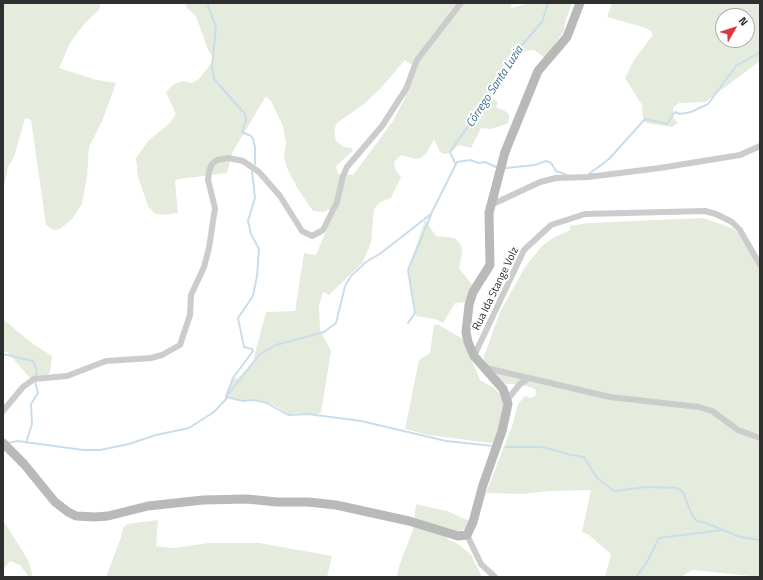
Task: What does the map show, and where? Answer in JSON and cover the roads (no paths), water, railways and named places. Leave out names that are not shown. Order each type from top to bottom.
[{"type":"street","points":[[3,411],[23,387],[34,379],[67,376],[106,361],[162,356],[180,345],[190,316],[192,295],[204,267],[209,248],[215,208],[208,180],[209,171],[212,164],[217,160],[228,158],[243,161],[259,172],[280,196],[302,231],[312,236],[323,230],[337,202],[343,176],[347,167],[382,126],[406,89],[418,60],[461,3]]},
{"type":"street","points":[[466,535],[474,522],[483,485],[507,414],[507,400],[503,389],[474,356],[466,337],[469,305],[473,292],[490,265],[488,226],[491,205],[505,152],[536,77],[542,66],[567,37],[580,3]]},
{"type":"street","points":[[491,205],[540,182],[556,178],[625,173],[740,155],[760,146]]},
{"type":"street","name":"Rua Ida Stange Volz","points":[[474,356],[524,250],[551,225],[585,214],[692,211],[716,214],[732,222],[740,230],[760,265]]},
{"type":"street","points":[[486,368],[610,396],[699,407],[712,411],[738,430],[760,438]]},
{"type":"street","points":[[507,400],[520,384],[529,378]]},
{"type":"street","points":[[3,443],[24,464],[54,502],[76,516],[108,516],[148,506],[203,500],[247,499],[336,505],[430,526],[458,536],[466,535]]},
{"type":"street","points":[[466,535],[481,564],[495,577]]},
{"type":"waterway","points":[[207,3],[216,27],[212,67],[214,79],[245,114],[246,120],[242,132],[251,136],[253,139],[255,147],[255,164]]},
{"type":"waterway","name":"Córrego Santa Luzia","points":[[455,163],[450,152],[485,106],[488,95],[501,79],[508,62],[542,22],[548,3]]},
{"type":"waterway","points":[[589,174],[609,159],[645,119],[667,124],[675,112],[680,114],[691,112],[708,104],[736,66],[760,52]]},
{"type":"waterway","name":"Córrego Santa Luzia","points":[[226,397],[260,354],[276,345],[324,332],[336,323],[345,286],[351,276],[366,262],[381,253],[431,214],[457,162],[470,160],[479,163],[485,162],[496,167]]},
{"type":"waterway","points":[[506,168],[535,165],[546,161],[551,163],[556,171],[567,175]]},
{"type":"waterway","points":[[226,396],[233,378],[253,351],[252,349],[244,347],[238,318],[253,296],[257,276],[259,249],[251,234],[248,221],[255,198],[252,172]]},
{"type":"waterway","points":[[408,323],[415,313],[408,270],[431,215]]},
{"type":"waterway","points":[[3,354],[33,361],[37,370],[36,376]]},
{"type":"waterway","points":[[26,443],[32,424],[31,404],[38,393],[35,381]]},
{"type":"waterway","points":[[227,397],[243,401],[254,400],[267,403],[288,415],[308,414],[361,421],[446,441],[494,446]]},
{"type":"waterway","name":"Córrego Santa Luzia","points":[[8,443],[18,441],[83,450],[100,450],[189,428],[214,412],[227,398]]},
{"type":"waterway","points":[[506,447],[543,447],[584,457],[597,478],[614,491],[646,487],[677,488],[683,492],[692,515],[697,521],[706,523],[740,537],[760,540]]},
{"type":"waterway","points":[[636,577],[647,562],[659,538],[722,530]]}]
